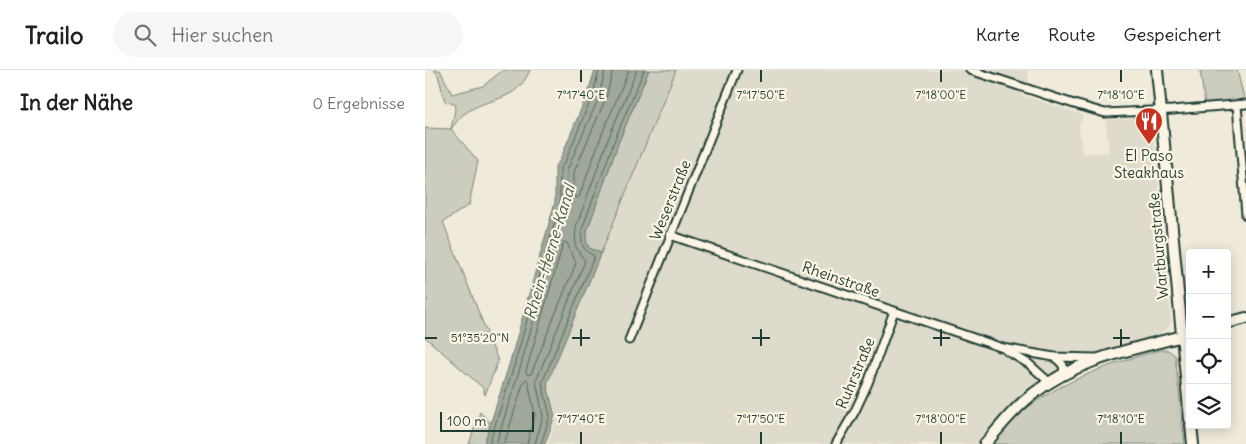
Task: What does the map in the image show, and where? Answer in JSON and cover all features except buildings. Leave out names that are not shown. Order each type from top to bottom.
[{"type":"main road","name":"Wartburgstraße","points":[[1157,70],[1185,335],[1188,384]]},
{"type":"main road","points":[[1231,322],[1246,318]]},
{"type":"main road","points":[[985,444],[1024,401],[1064,373],[1104,357],[1185,335]]},
{"type":"main road","points":[[1191,429],[1193,444]]},
{"type":"street","name":"Weserstraße","points":[[629,340],[737,70]]},
{"type":"street","points":[[971,70],[1097,111],[1113,113],[1246,104]]},
{"type":"street","points":[[1237,105],[1246,215]]},
{"type":"street","name":"Rheinstraße","points":[[671,235],[1003,348],[1054,357],[1104,357]]},
{"type":"street","name":"Ruhrstraße","points":[[836,444],[868,383],[894,311]]},
{"type":"street","name":"Rheinstraße","points":[[1003,348],[1029,364],[1049,382]]},
{"type":"street","points":[[1054,357],[1063,365],[1064,373]]},
{"type":"shaded area","points":[[434,70],[440,70],[452,94],[483,86],[503,70],[530,70],[517,89],[501,98],[474,108],[462,116],[451,129],[456,105],[445,101],[438,75]]},
{"type":"shaded area","points":[[649,70],[676,70],[601,253],[589,248],[586,241],[587,231],[619,141]]},
{"type":"shaded area","points":[[676,70],[1028,70],[1029,82],[1021,95],[1083,115],[1079,126],[1082,154],[1109,152],[1106,120],[1148,117],[1153,120],[1155,133],[1153,134],[1171,319],[1169,327],[1162,333],[1102,352],[1058,371],[1028,391],[980,444],[548,444],[557,417],[547,384]]},
{"type":"shaded area","points":[[1200,70],[1237,70],[1245,102],[1205,105]]},
{"type":"shaded area","points":[[425,128],[451,129],[478,161],[469,205],[443,222],[498,361],[485,395],[483,388],[425,337],[425,303],[428,300],[425,297]]},
{"type":"shaded area","points":[[1161,350],[1168,350],[1175,355],[1185,444],[992,444],[1018,415],[1050,393],[1105,367]]},
{"type":"shaded area","points":[[480,412],[491,424],[484,444],[469,444]]},
{"type":"water","name":"Rhein-Herne-Kanal","points":[[595,70],[649,70],[619,141],[587,231],[586,241],[589,248],[601,253],[547,384],[555,416],[545,444],[484,444],[509,365],[555,202],[555,166],[560,160]]},
{"type":"place","name":"El Paso Steakhaus","points":[[1149,145]]}]
